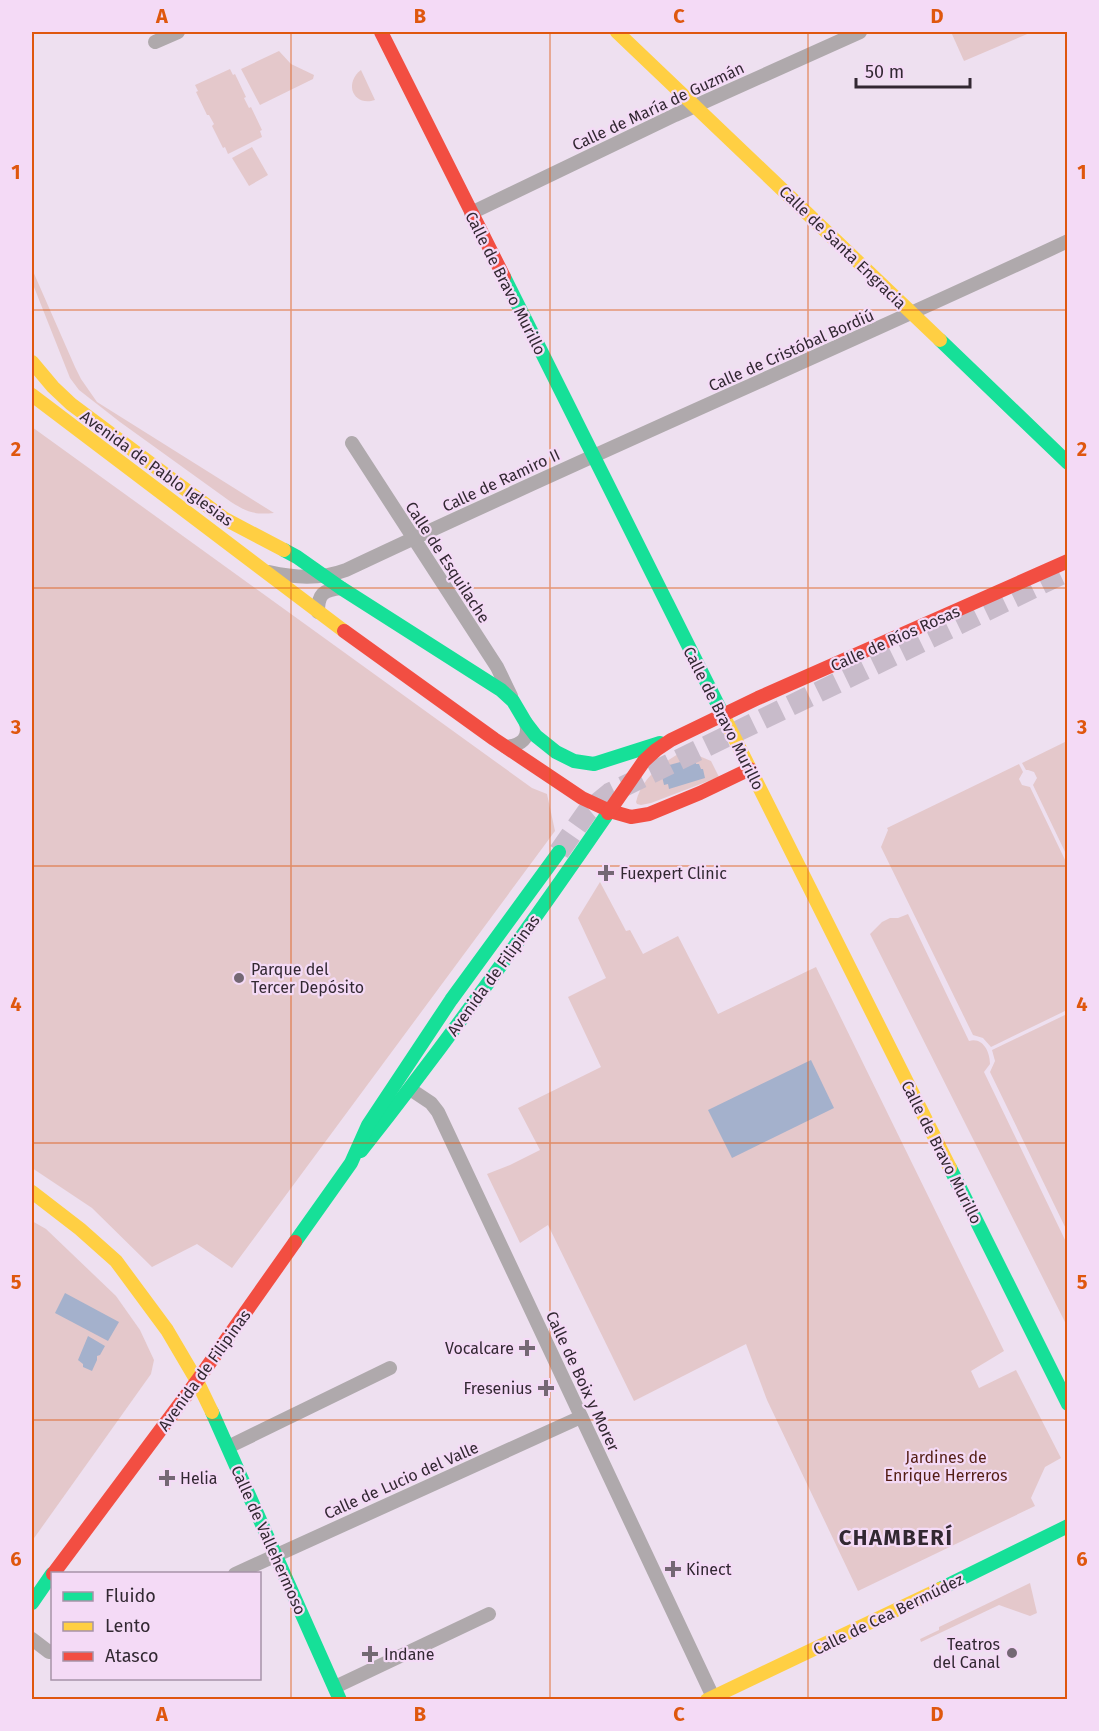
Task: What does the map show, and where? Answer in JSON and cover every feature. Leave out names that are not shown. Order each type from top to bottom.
[{"type":"main road","name":"Calle de Bravo Murillo","points":[[381,32],[1068,1404]]},
{"type":"main road","name":"Calle de Santa Engracia","points":[[617,32],[1068,463]]},
{"type":"main road","name":"Avenida de Pablo Iglesias","points":[[32,362],[71,404],[216,513],[238,527],[281,548],[492,684],[513,701],[536,736],[564,757],[594,764],[670,740]]},
{"type":"main road","name":"Avenida de Pablo Iglesias","points":[[32,395],[262,571],[506,747],[582,798],[610,812],[632,817],[649,814],[750,769]]},
{"type":"main road","name":"Calle de Ríos Rosas","points":[[670,740],[1068,561]]},
{"type":"main road","name":"Avenida de Filipinas","points":[[54,1572],[196,1381],[351,1164],[410,1089],[586,847],[621,792],[644,761],[670,740]]},
{"type":"main road","name":"Avenida de Filipinas","points":[[351,1164],[368,1125],[451,1000],[559,852]]},
{"type":"main road","name":"Calle de Vallehermoso","points":[[32,1192],[80,1229],[116,1261],[167,1330],[196,1381],[228,1447],[337,1693]]},
{"type":"main road","name":"Calle de Cea Bermúdez","points":[[710,1698],[1068,1526]]},
{"type":"main road","name":"Avenida de Filipinas","points":[[32,1603],[51,1577]]},
{"type":"street","points":[[154,42],[178,32]]},
{"type":"street","name":"Calle de María de Guzmán","points":[[471,213],[695,106],[860,32]]},
{"type":"street","name":"Calle de Cristóbal Bordiú","points":[[592,456],[912,314],[1068,241]]},
{"type":"street","name":"Calle de Esquilache","points":[[352,443],[497,667],[513,701]]},
{"type":"street","name":"Calle de Ramiro II","points":[[325,576],[346,570],[592,456]]},
{"type":"street","name":"Avenida de Pablo Iglesias","points":[[262,571],[294,576],[325,576]]},
{"type":"street","points":[[318,612],[320,597],[325,592],[341,588]]},
{"type":"street","points":[[506,747],[524,740],[527,733],[526,723]]},
{"type":"street","name":"Calle de Boix y Morer","points":[[410,1089],[431,1103],[438,1112],[582,1417],[710,1698]]},
{"type":"street","points":[[228,1447],[390,1368]]},
{"type":"street","name":"Calle de Lucio del Valle","points":[[239,1572],[582,1417]]},
{"type":"street","points":[[337,1693],[489,1614]]},
{"type":"street","points":[[32,1639],[51,1652]]},
{"type":"green space","points":[[951,32],[1032,32],[964,61]]},
{"type":"green space","points":[[279,51],[291,64],[314,75],[313,79],[260,105],[241,69]]},
{"type":"green space","points":[[230,69],[233,75],[235,74],[246,97],[244,98],[262,130],[260,131],[262,137],[228,154],[212,126],[214,124],[207,115],[195,85]]},
{"type":"green space","points":[[361,70],[375,100],[361,100],[353,93],[353,82]]},
{"type":"green space","points":[[252,147],[268,175],[249,186],[232,158]]},
{"type":"green space","points":[[32,269],[75,367],[97,402],[274,513],[251,512],[231,502],[79,390],[70,378],[32,282]]},
{"type":"green space","name":"Parque del Tercer Depósito","points":[[32,427],[532,788],[547,794],[555,831],[232,1268],[197,1244],[152,1267],[92,1208],[32,1168]]},
{"type":"green space","points":[[1067,741],[1067,856],[1033,785],[1037,778],[1034,772],[1026,770],[1022,763]]},
{"type":"green space","points":[[685,750],[711,761],[719,777],[651,803],[637,804],[639,793],[648,778],[662,765]]},
{"type":"green space","points":[[1019,764],[1023,772],[1019,779],[1022,785],[1030,787],[1067,864],[1067,1010],[991,1047],[983,1038],[973,1035],[881,847],[887,828]]},
{"type":"green space","name":"Jardines de Enrique Herreros","points":[[600,882],[626,931],[630,930],[643,954],[678,936],[718,1014],[816,967],[1004,1351],[971,1371],[979,1388],[1016,1370],[1061,1458],[1045,1467],[1031,1498],[1035,1506],[858,1591],[767,1400],[746,1344],[634,1401],[548,1225],[520,1243],[487,1174],[540,1150],[518,1108],[601,1067],[568,997],[606,978],[578,918]]},
{"type":"green space","points":[[908,914],[969,1041],[982,1043],[987,1050],[990,1064],[984,1072],[1067,1244],[1067,1326],[870,934],[882,922]]},
{"type":"green space","points":[[1067,1014],[1067,1231],[990,1072],[995,1061],[992,1050]]},
{"type":"green space","points":[[32,1221],[46,1229],[116,1296],[140,1330],[154,1360],[151,1374],[32,1541]]},
{"type":"green space","points":[[1030,1583],[1037,1613],[1030,1616],[999,1605],[921,1642],[920,1639],[939,1630],[939,1627]]},
{"type":"water","points":[[695,758],[696,764],[703,769],[705,778],[669,789],[668,784],[664,785],[662,767]]},
{"type":"water","points":[[811,1060],[834,1108],[732,1158],[708,1110]]},
{"type":"water","points":[[65,1293],[119,1322],[108,1341],[55,1313]]},
{"type":"water","points":[[88,1336],[105,1346],[97,1356],[92,1371],[83,1367],[78,1360]]},
{"type":"tunnel","points":[[559,852],[587,812],[610,793],[1068,571]]},
{"type":"traffic: fast","points":[[504,277],[724,717]]},
{"type":"traffic: fast","points":[[940,340],[1068,463]]},
{"type":"traffic: fast","points":[[284,550],[501,690],[513,701],[536,736],[556,752],[574,761],[594,764],[660,743]]},
{"type":"traffic: fast","points":[[361,1151],[487,984],[608,813]]},
{"type":"traffic: fast","points":[[295,1242],[351,1163],[368,1125],[451,1000],[559,852]]},
{"type":"traffic: fast","points":[[950,1168],[1068,1404]]},
{"type":"traffic: fast","points":[[212,1412],[340,1700]]},
{"type":"traffic: fast","points":[[940,1589],[1068,1526]]},
{"type":"traffic: fast","points":[[32,1603],[51,1575]]},
{"type":"traffic: slow","points":[[617,32],[940,340]]},
{"type":"traffic: slow","points":[[32,362],[71,404],[225,519],[284,550]]},
{"type":"traffic: slow","points":[[32,395],[344,631]]},
{"type":"traffic: slow","points":[[724,717],[950,1168]]},
{"type":"traffic: slow","points":[[32,1192],[80,1229],[116,1261],[167,1330],[212,1412]]},
{"type":"traffic: slow","points":[[707,1700],[940,1589]]},
{"type":"traffic: jam","points":[[381,32],[504,277]]},
{"type":"traffic: jam","points":[[608,813],[644,761],[671,740],[758,698],[1068,561]]},
{"type":"traffic: jam","points":[[344,631],[494,739],[582,798],[610,811],[631,817],[649,814],[750,769]]},
{"type":"traffic: jam","points":[[54,1572],[197,1381],[295,1242]]},
{"type":"place","name":"Fuexpert Clinic","points":[[606,873]]},
{"type":"place","name":"Parque del Tercer Depósito","points":[[239,978]]},
{"type":"place","name":"Vocalcare","points":[[527,1348]]},
{"type":"place","name":"Fresenius","points":[[546,1388]]},
{"type":"place","name":"Helia","points":[[167,1478]]},
{"type":"place","name":"Kinect","points":[[673,1569]]},
{"type":"place","name":"Teatros del Canal","points":[[1012,1653]]},
{"type":"place","name":"Indane","points":[[370,1654]]},
{"type":"district","name":"CHAMBERÍ","points":[[896,1537]]}]
